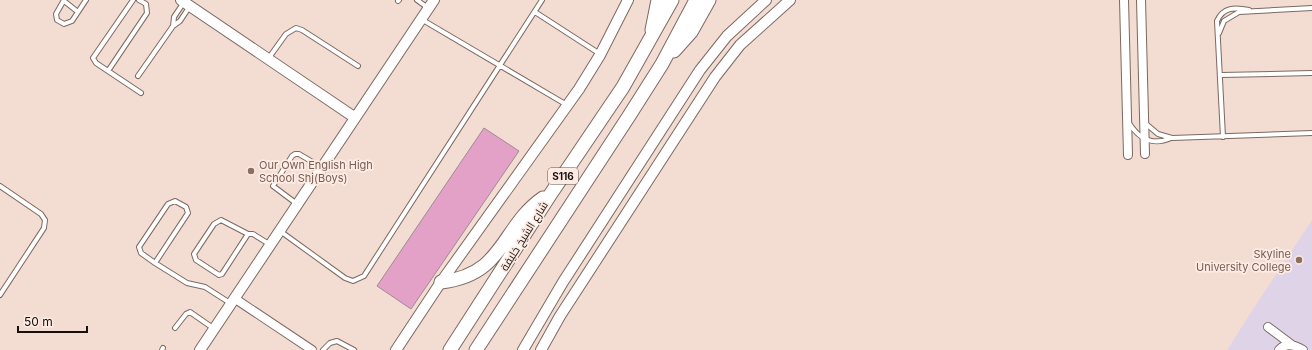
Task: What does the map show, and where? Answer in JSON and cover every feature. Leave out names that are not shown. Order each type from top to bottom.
[{"type":"highway","points":[[649,44],[658,0]]},
{"type":"highway","name":"شارع الشيخ خليفة","points":[[450,350],[550,195],[623,87],[649,44],[672,0]]},
{"type":"highway","name":"شارع الشيخ خليفة","points":[[476,350],[662,64],[696,0]]},
{"type":"highway","points":[[662,64],[688,37],[709,0]]},
{"type":"highway","points":[[441,282],[465,277],[484,266],[499,250],[532,206],[550,195]]},
{"type":"street","points":[[396,350],[441,282],[567,106],[600,54],[628,0]]},
{"type":"street","points":[[523,350],[563,282],[708,58],[727,36],[766,0]]},
{"type":"street","points":[[541,350],[560,316],[723,66],[740,45],[790,0]]},
{"type":"street","points":[[1124,0],[1128,155]]},
{"type":"street","points":[[1141,0],[1145,154]]},
{"type":"street","points":[[185,2],[354,118]]},
{"type":"street","points":[[200,350],[431,4]]},
{"type":"street","points":[[560,316],[571,286],[568,281],[563,282]]},
{"type":"street","points":[[232,301],[312,350]]},
{"type":"street","points":[[1268,327],[1292,345],[1303,350]]},
{"type":"street","points":[[1279,350],[1284,346],[1292,345]]},
{"type":"lane","points":[[78,12],[64,1],[56,14],[59,22],[64,24],[70,23],[78,12],[86,0]]},
{"type":"lane","points":[[133,0],[94,56],[95,62],[141,93]]},
{"type":"lane","points":[[139,0],[146,4]]},
{"type":"lane","points":[[108,71],[147,13],[146,4],[149,0]]},
{"type":"lane","points":[[417,0],[431,4]]},
{"type":"lane","points":[[279,230],[345,278],[357,280],[364,276],[542,0]]},
{"type":"lane","points":[[173,26],[174,17],[185,2]]},
{"type":"lane","points":[[138,76],[173,26],[180,21],[185,2]]},
{"type":"lane","points":[[1223,137],[1221,75],[1217,21],[1223,12],[1233,8],[1249,10],[1312,8]]},
{"type":"lane","points":[[1218,34],[1221,26],[1228,17],[1249,10]]},
{"type":"lane","points":[[534,12],[600,54]]},
{"type":"lane","points":[[421,19],[567,106]]},
{"type":"lane","points":[[268,59],[286,34],[296,28],[302,30],[358,66]]},
{"type":"lane","points":[[1221,75],[1312,73]]},
{"type":"lane","points":[[1128,122],[1135,132],[1144,139],[1160,142],[1172,138]]},
{"type":"lane","points":[[1144,122],[1158,134],[1172,138],[1312,133]]},
{"type":"lane","points":[[297,204],[273,186],[292,156],[299,154],[321,168]]},
{"type":"lane","points":[[0,186],[41,214],[45,220],[44,228],[0,295]]},
{"type":"lane","points":[[155,263],[188,213],[186,207],[175,201],[169,202],[139,247],[140,252],[155,263],[187,283],[206,287],[232,301]]},
{"type":"lane","points":[[248,234],[220,274],[216,274],[194,256],[194,252],[218,221],[226,221],[248,234],[253,234],[270,245]]},
{"type":"lane","points":[[175,328],[186,314],[190,312],[214,329]]},
{"type":"lane","points":[[323,350],[330,343],[338,341],[354,350]]},
{"type":"shaded area","name":"Skyline University College","points":[[1312,220],[1312,350],[1227,350],[1259,300]]},
{"type":"building","points":[[484,128],[519,151],[411,309],[377,286]]},
{"type":"place","name":"Our Own English High School Shj(Boys)","points":[[251,171]]},
{"type":"place","name":"Skyline University College","points":[[1299,260]]}]
